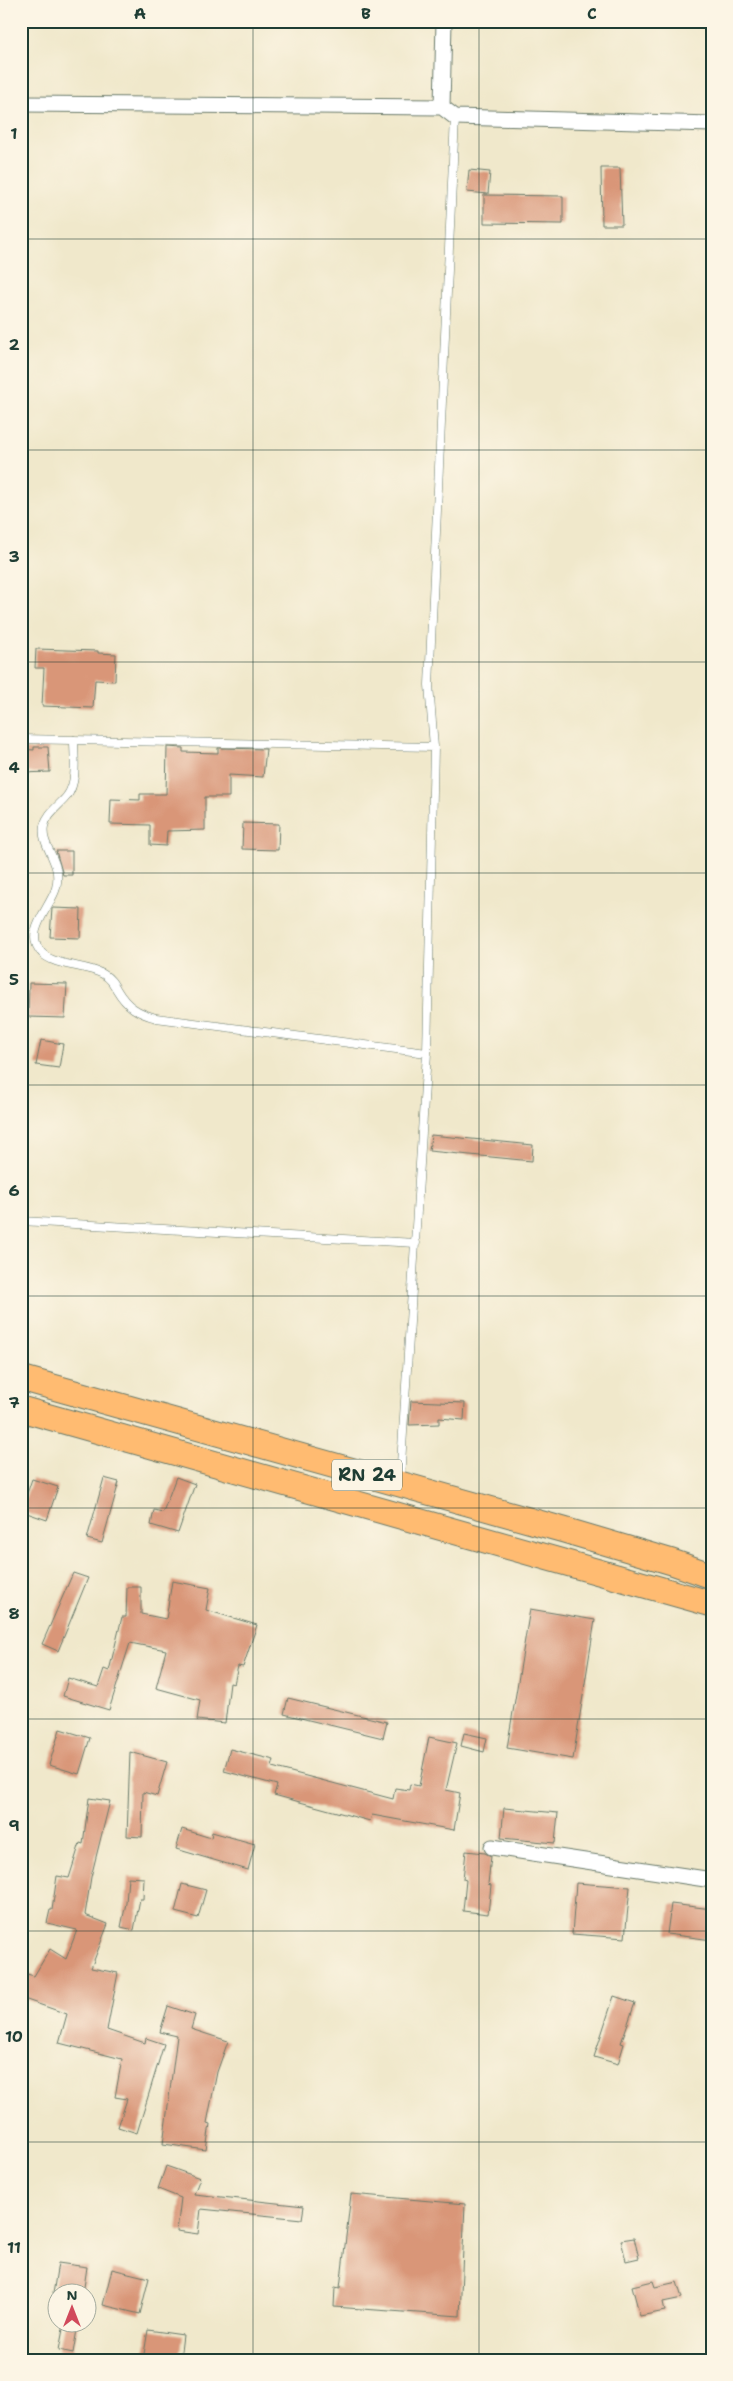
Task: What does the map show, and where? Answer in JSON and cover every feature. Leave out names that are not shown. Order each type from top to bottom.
[{"type":"highway","name":"RN 24","points":[[21,1378],[400,1484],[672,1562],[712,1576]]},
{"type":"highway","name":"RN 24","points":[[21,1409],[712,1604]]},
{"type":"street","points":[[442,107],[444,21]]},
{"type":"street","points":[[21,104],[442,107],[455,117],[712,124]]},
{"type":"street","points":[[492,1847],[712,1880]]},
{"type":"lane","points":[[400,1484],[427,1053],[434,747],[429,685],[455,117]]},
{"type":"lane","points":[[21,739],[434,747]]},
{"type":"lane","points":[[74,740],[74,777],[71,786],[67,795],[48,818],[44,826],[44,835],[58,869],[58,881],[53,898],[38,922],[36,940],[41,953],[48,958],[95,970],[109,977],[128,1005],[136,1011],[156,1018],[427,1053]]},
{"type":"lane","points":[[21,1221],[416,1244]]},
{"type":"building","points":[[601,168],[620,168],[622,225],[602,225]]},
{"type":"building","points":[[469,170],[490,172],[488,194],[467,192]]},
{"type":"building","points":[[484,195],[563,196],[563,224],[484,223]]},
{"type":"building","points":[[36,649],[98,651],[98,653],[116,654],[115,681],[95,680],[93,708],[42,706],[44,668],[35,668]]},
{"type":"building","points":[[34,747],[48,747],[50,772],[21,773],[21,749],[34,750]]},
{"type":"building","points":[[167,747],[183,748],[183,752],[218,753],[218,748],[266,749],[263,777],[229,775],[229,797],[205,797],[205,830],[167,831],[166,846],[150,845],[150,825],[110,824],[111,799],[140,800],[140,794],[166,794]]},
{"type":"building","points":[[243,823],[279,824],[278,850],[242,849]]},
{"type":"building","points":[[56,851],[72,851],[72,875],[63,875]]},
{"type":"building","points":[[52,908],[81,909],[80,938],[50,937]]},
{"type":"building","points":[[29,983],[67,984],[65,1018],[28,1017]]},
{"type":"building","points":[[41,1040],[63,1044],[59,1068],[36,1065]]},
{"type":"building","points":[[431,1135],[533,1145],[532,1161],[429,1151]]},
{"type":"building","points":[[411,1401],[465,1403],[464,1420],[439,1418],[439,1424],[409,1425]]},
{"type":"building","points":[[176,1477],[195,1484],[178,1533],[151,1525],[154,1510],[163,1512]]},
{"type":"building","points":[[104,1478],[119,1482],[102,1543],[87,1539]]},
{"type":"building","points":[[32,1479],[58,1487],[47,1520],[21,1511]]},
{"type":"building","points":[[73,1573],[88,1578],[58,1651],[42,1644]]},
{"type":"building","points":[[172,1581],[210,1588],[206,1610],[257,1625],[243,1667],[238,1666],[234,1684],[230,1683],[225,1723],[197,1720],[200,1700],[156,1688],[166,1650],[130,1643],[109,1710],[63,1696],[68,1678],[98,1687],[104,1669],[109,1671],[122,1617],[126,1617],[127,1587],[141,1587],[141,1614],[166,1619]]},
{"type":"building","points":[[530,1609],[595,1620],[573,1759],[507,1748]]},
{"type":"building","points":[[288,1698],[387,1722],[383,1738],[284,1714]]},
{"type":"building","points":[[60,1729],[90,1738],[79,1774],[49,1765]]},
{"type":"building","points":[[464,1733],[487,1738],[484,1752],[461,1746]]},
{"type":"building","points":[[429,1737],[457,1743],[446,1790],[460,1793],[454,1830],[372,1815],[370,1821],[274,1795],[277,1785],[224,1771],[230,1749],[274,1760],[272,1767],[393,1799],[395,1788],[409,1790],[410,1784],[419,1786]]},
{"type":"building","points":[[130,1752],[167,1762],[157,1796],[143,1792],[142,1837],[127,1836]]},
{"type":"building","points":[[89,1798],[110,1801],[91,1877],[85,1915],[108,1924],[91,1968],[118,1973],[107,2030],[145,2043],[146,2038],[164,2044],[137,2133],[118,2127],[127,2099],[115,2097],[122,2059],[59,2043],[67,2014],[21,1998],[21,1989],[27,1974],[34,1976],[50,1949],[66,1959],[77,1930],[47,1923],[50,1910],[52,1910],[57,1876],[69,1878],[80,1843],[83,1844]]},
{"type":"building","points":[[504,1808],[558,1813],[555,1843],[501,1838]]},
{"type":"building","points":[[182,1829],[211,1838],[212,1832],[255,1844],[248,1870],[176,1849]]},
{"type":"building","points":[[466,1851],[485,1853],[491,1856],[488,1884],[491,1885],[488,1914],[463,1911],[466,1880],[463,1879]]},
{"type":"building","points":[[128,1877],[144,1878],[143,1899],[140,1899],[134,1930],[121,1927],[126,1903]]},
{"type":"building","points":[[576,1883],[630,1887],[625,1938],[572,1934]]},
{"type":"building","points":[[182,1884],[206,1890],[198,1918],[175,1912]]},
{"type":"building","points":[[671,1904],[712,1909],[712,1940],[667,1934]]},
{"type":"building","points":[[614,1996],[635,2003],[621,2043],[624,2044],[618,2064],[594,2057]]},
{"type":"building","points":[[168,2006],[195,2015],[191,2029],[228,2041],[217,2072],[207,2123],[210,2124],[206,2150],[163,2144],[177,2036],[160,2032]]},
{"type":"building","points":[[166,2166],[200,2178],[194,2194],[304,2206],[302,2219],[201,2209],[198,2234],[177,2231],[181,2198],[158,2189]]},
{"type":"building","points":[[351,2194],[465,2204],[460,2316],[334,2307],[335,2287],[340,2288]]},
{"type":"building","points":[[634,2238],[639,2258],[626,2261],[621,2240]]},
{"type":"building","points":[[58,2263],[87,2267],[84,2284],[55,2284]]},
{"type":"building","points":[[112,2269],[149,2278],[140,2314],[103,2305]]},
{"type":"building","points":[[653,2281],[655,2287],[677,2282],[682,2298],[663,2302],[665,2311],[640,2316],[632,2286]]},
{"type":"building","points":[[148,2330],[183,2335],[180,2360],[143,2360]]},
{"type":"building","points":[[62,2334],[76,2334],[73,2353],[59,2350]]}]
